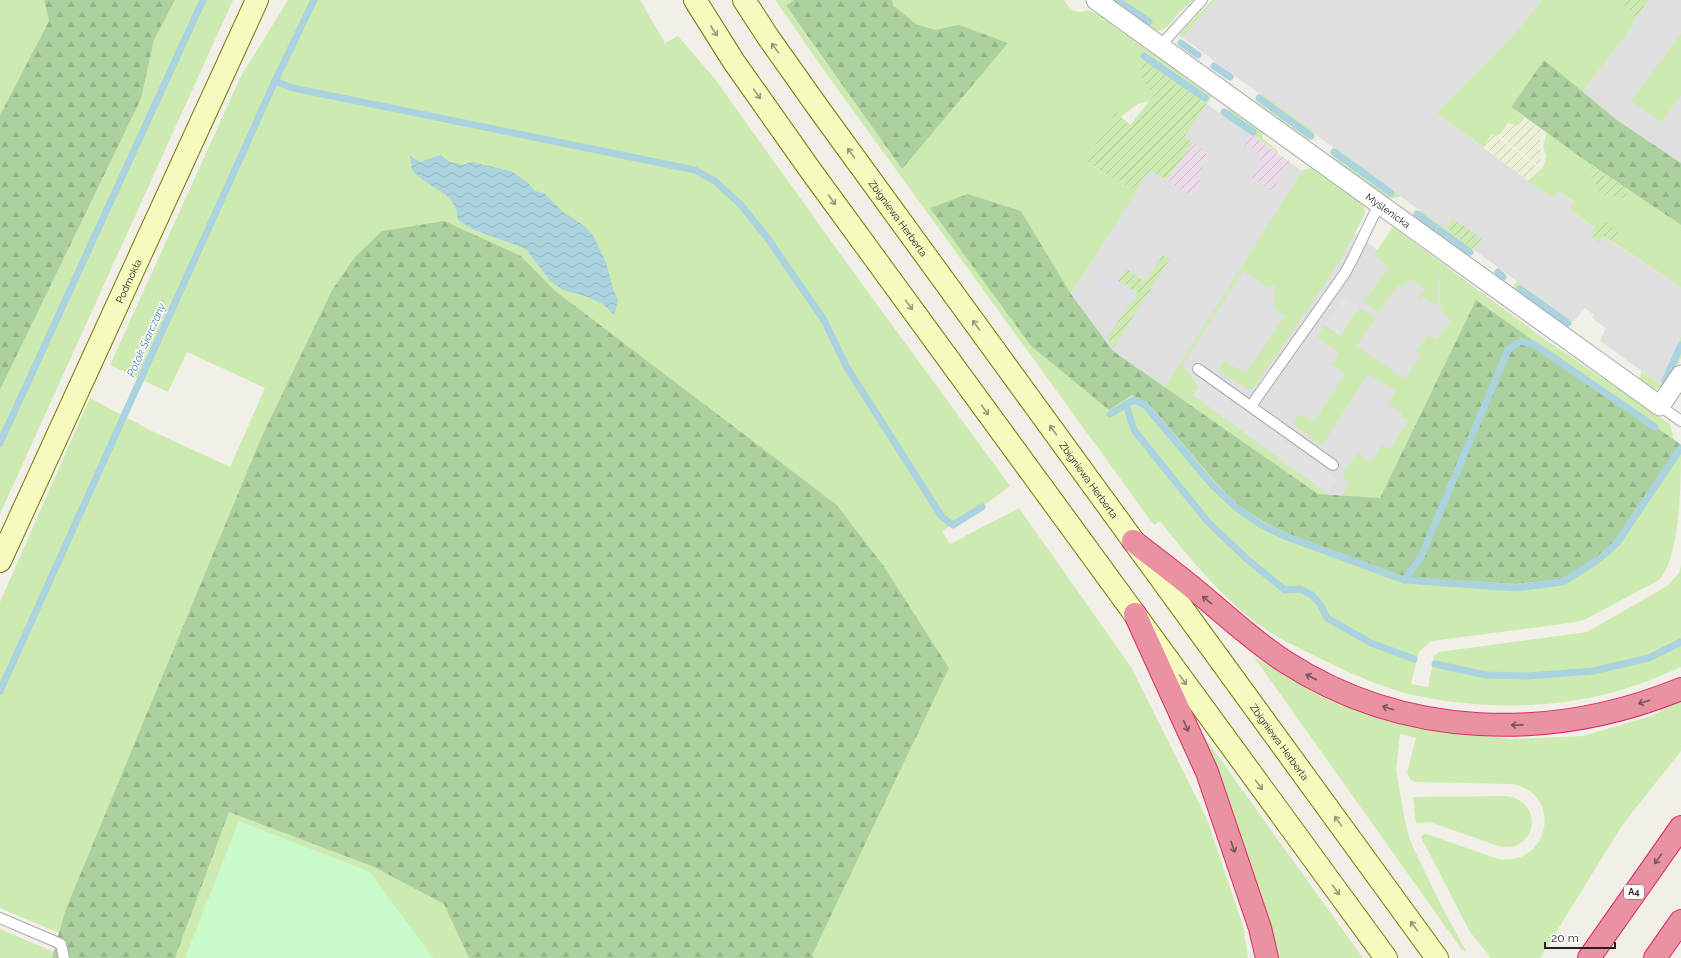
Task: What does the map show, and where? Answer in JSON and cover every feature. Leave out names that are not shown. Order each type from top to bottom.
[{"type":"highway","points":[[1134,541],[1212,604],[1239,628],[1304,674],[1347,694],[1407,714],[1432,719],[1477,724],[1548,724],[1620,710],[1681,689]]},
{"type":"highway","points":[[1135,614],[1207,772],[1260,928],[1267,958]]},
{"type":"highway","name":"A4","points":[[1589,958],[1681,827]]},
{"type":"highway","points":[[1655,958],[1681,921]]},
{"type":"main road","name":"Podmokła","points":[[0,561],[257,0]]},
{"type":"main road","points":[[695,0],[734,62],[816,177],[1386,958]]},
{"type":"main road","name":"Zbigniewa Herberta","points":[[744,0],[768,37],[819,109],[1437,958]]},
{"type":"street","name":"Myślenicka","points":[[1096,0],[1660,406]]},
{"type":"street","points":[[1660,406],[1681,375]]},
{"type":"lane","points":[[1160,46],[1202,0]]},
{"type":"lane","points":[[1251,406],[1345,273],[1354,258],[1379,204]]},
{"type":"lane","points":[[1198,369],[1333,465]]},
{"type":"lane","name":"Myślenicka","points":[[1660,406],[1681,421]]},
{"type":"lane","points":[[0,918],[61,944],[64,958]]},
{"type":"shaded area","points":[[1215,0],[1542,0],[1514,34],[1436,113],[1552,198],[1558,191],[1560,192],[1574,203],[1570,209],[1603,236],[1681,287],[1681,336],[1661,385],[1600,341],[1606,328],[1592,318],[1594,315],[1585,308],[1573,322],[1183,38]]},
{"type":"shaded area","points":[[1648,0],[1681,0],[1681,163],[1617,120],[1582,92],[1621,42]]},
{"type":"shaded area","points":[[1207,104],[1364,215],[1354,233],[1378,250],[1389,234],[1476,300],[1380,498],[1318,494],[1113,351],[1071,294],[1150,169],[1167,180],[1193,143],[1184,137]]},
{"type":"shaded area","points":[[1250,134],[1290,162],[1272,191],[1250,176],[1262,157],[1243,144]]},
{"type":"shaded area","points":[[1193,143],[1211,156],[1196,177],[1205,182],[1193,197],[1167,180]]},
{"type":"shaded area","points":[[1104,273],[1136,292],[1126,307],[1123,305],[1125,300],[1121,294],[1108,286],[1103,286],[1099,289],[1096,287]]},
{"type":"shaded area","points":[[1345,296],[1361,308],[1358,313],[1356,312],[1340,336],[1325,325]]},
{"type":"shaded area","points":[[1186,368],[1338,480],[1328,493],[1193,395],[1199,387]]},
{"type":"green space","points":[[0,0],[44,0],[49,21],[0,115]]},
{"type":"green space","points":[[44,0],[175,0],[154,40],[141,99],[0,390],[0,115],[49,21]]},
{"type":"green space","points":[[175,0],[233,0],[0,514],[0,390],[141,99],[154,40]]},
{"type":"green space","points":[[288,0],[640,0],[665,43],[678,36],[715,79],[851,269],[1010,486],[982,507],[942,531],[950,544],[1019,508],[1131,667],[1207,819],[1243,926],[1248,958],[814,958],[811,955],[949,668],[883,565],[837,505],[554,290],[521,256],[354,258],[332,290],[261,438],[65,911],[59,933],[0,908],[0,602],[90,398],[152,431],[230,467],[265,388],[187,352],[168,392],[110,365],[241,76]]},
{"type":"green space","points":[[775,0],[794,0],[786,7],[902,169],[959,25],[947,29],[937,30],[922,27],[903,15],[894,5],[892,0],[1064,0],[1074,11],[1080,12],[1089,10],[1100,16],[1198,86],[1212,97],[1207,104],[1146,59],[1155,94],[1149,101],[1138,104],[1120,117],[1116,113],[1085,161],[1136,192],[1071,294],[1021,211],[968,194],[1132,395],[1148,403],[1217,484],[1266,523],[1681,444],[1680,496],[1676,536],[1672,554],[1666,569],[1659,580],[1586,619],[1577,622],[1431,641],[1419,652],[1411,684],[1428,687],[1434,656],[1439,652],[1587,632],[1667,586],[1679,573],[1681,565],[1681,667],[1628,688],[1586,699],[1536,705],[1510,706],[1459,703],[1409,694],[1373,682],[1339,668],[1293,645],[1270,633],[1256,623],[1217,588],[1160,521],[1154,525],[828,76]]},
{"type":"green space","points":[[794,0],[892,0],[894,6],[916,24],[935,30],[959,25],[1008,43],[902,169],[786,6]]},
{"type":"green space","points":[[1110,0],[1193,0],[1166,28],[1155,31]]},
{"type":"green space","points":[[1212,0],[1215,0],[1183,38],[1179,35]]},
{"type":"green space","points":[[1542,0],[1648,0],[1621,42],[1582,92],[1544,60],[1511,107],[1525,118],[1517,126],[1508,123],[1500,134],[1496,136],[1492,134],[1483,147],[1436,113],[1514,34]]},
{"type":"green space","points":[[1621,0],[1648,0],[1636,18]]},
{"type":"green space","points":[[1681,34],[1681,95],[1662,122],[1631,101]]},
{"type":"green space","points":[[1146,58],[1207,104],[1184,137],[1193,143],[1167,180],[1150,170],[1136,192],[1085,161],[1116,112],[1130,125],[1155,94],[1144,82],[1142,75],[1140,66]]},
{"type":"green space","points":[[1544,60],[1617,120],[1681,163],[1681,225],[1582,158],[1511,107]]},
{"type":"green space","points":[[1262,94],[1315,132],[1309,140],[1256,102]]},
{"type":"green space","points":[[1228,108],[1262,132],[1263,139],[1278,151],[1278,153],[1223,115]]},
{"type":"green space","points":[[1525,118],[1543,130],[1540,139],[1541,161],[1538,165],[1498,135],[1508,123],[1517,126]]},
{"type":"green space","points":[[1492,133],[1540,169],[1528,181],[1483,147]]},
{"type":"green space","points":[[1547,133],[1681,225],[1681,287],[1616,244],[1619,240],[1606,222],[1596,224],[1593,227],[1570,209],[1574,202],[1560,192],[1558,191],[1552,198],[1528,181],[1542,168],[1544,164],[1546,156],[1543,146]]},
{"type":"green space","points":[[1336,148],[1401,196],[1390,199],[1332,158]]},
{"type":"green space","points":[[1593,166],[1626,188],[1627,195],[1623,198],[1608,196],[1601,193],[1595,180],[1590,177],[1590,171]]},
{"type":"green space","points":[[1311,168],[1363,205],[1365,212],[1364,216],[1340,261],[1252,389],[1247,389],[1218,370],[1224,361],[1245,373],[1285,316],[1276,311],[1277,309],[1273,306],[1276,287],[1272,284],[1270,288],[1243,271],[1183,364],[1199,387],[1193,395],[1328,495],[1318,494],[1165,387],[1303,170]]},
{"type":"green space","points":[[968,194],[1021,211],[1071,294],[1113,351],[1318,494],[1380,498],[1476,300],[1680,444],[1614,541],[1596,558],[1561,579],[1516,584],[1405,577],[1289,534],[1266,523],[1241,507],[1217,484],[1148,403],[1132,395],[1109,410],[1031,346],[930,208]]},
{"type":"green space","points":[[1420,210],[1473,248],[1467,255],[1464,255],[1415,218]]},
{"type":"green space","points":[[1453,218],[1481,239],[1474,249],[1446,228]]},
{"type":"green space","points":[[444,221],[521,256],[554,290],[837,505],[883,565],[949,668],[812,955],[814,958],[469,958],[444,904],[374,867],[229,812],[175,958],[52,958],[65,911],[261,438],[332,290],[354,258],[382,231]]},
{"type":"green space","points":[[1603,221],[1614,227],[1620,234],[1621,237],[1616,244],[1603,236],[1597,243],[1593,237],[1594,227],[1599,222]]},
{"type":"green space","points":[[1393,227],[1546,340],[1670,424],[1674,440],[1476,300],[1380,498],[1342,495],[1350,483],[1341,476],[1357,453],[1371,462],[1382,445],[1390,450],[1408,420],[1401,416],[1403,413],[1388,404],[1396,391],[1368,374],[1322,446],[1293,424],[1300,414],[1314,422],[1345,374],[1331,364],[1339,352],[1317,337],[1325,325],[1340,335],[1356,311],[1358,312],[1361,308],[1376,318],[1356,346],[1405,379],[1421,356],[1416,351],[1428,335],[1437,340],[1451,320],[1441,312],[1439,275],[1437,278],[1438,307],[1422,296],[1420,300],[1418,299],[1425,289],[1410,279],[1404,287],[1399,284],[1378,312],[1364,302],[1389,267],[1374,255]]},
{"type":"green space","points":[[1163,255],[1170,259],[1114,347],[1107,338],[1138,293],[1118,281],[1126,269],[1145,282]]},
{"type":"green space","points":[[1517,281],[1570,320],[1565,328],[1512,288]]},
{"type":"green space","points":[[1681,336],[1681,358],[1676,370],[1662,388],[1653,389],[1640,382],[1641,371],[1661,385]]},
{"type":"green space","points":[[1254,657],[1323,698],[1384,719],[1452,733],[1512,739],[1583,736],[1651,716],[1681,700],[1681,751],[1623,824],[1540,958],[1491,958],[1470,932],[1421,837],[1424,834],[1427,834],[1498,859],[1516,858],[1529,852],[1539,841],[1544,828],[1544,814],[1539,801],[1528,790],[1512,784],[1415,782],[1410,779],[1407,773],[1416,738],[1400,734],[1396,770],[1406,826],[1411,843],[1443,909],[1466,951],[1462,950]]},
{"type":"green space","points":[[1195,724],[1363,958],[1277,958],[1257,885],[1226,798]]},
{"type":"green space","points":[[1507,796],[1520,801],[1528,808],[1531,817],[1531,827],[1528,836],[1521,843],[1511,847],[1498,846],[1430,822],[1416,823],[1413,797]]},
{"type":"green space","points":[[229,812],[374,867],[445,904],[469,958],[175,958]]},
{"type":"green space","points":[[239,821],[370,872],[433,958],[185,958]]},
{"type":"green space","points":[[0,929],[54,952],[52,958],[0,958]]},
{"type":"water","points":[[440,155],[450,162],[462,165],[472,162],[511,171],[526,181],[535,191],[544,193],[563,212],[583,225],[593,235],[606,262],[613,289],[618,300],[614,315],[603,304],[585,296],[563,290],[551,282],[526,249],[472,229],[458,220],[457,212],[452,201],[444,193],[422,179],[412,170],[410,156],[420,162]]},
{"type":"waterway","points":[[0,443],[203,0]]},
{"type":"waterway","name":"Potok Siarczany","points":[[0,691],[275,81],[314,0]]},
{"type":"waterway","points":[[1117,0],[1149,22]]},
{"type":"waterway","points":[[1181,43],[1198,55]]},
{"type":"waterway","points":[[1144,56],[1205,98]]},
{"type":"waterway","points":[[1214,66],[1230,77]]},
{"type":"waterway","points":[[275,81],[293,88],[695,170],[715,181],[741,205],[766,236],[824,320],[846,366],[942,517],[953,525],[982,507]]},
{"type":"waterway","points":[[1259,98],[1311,136]]},
{"type":"waterway","points":[[1224,112],[1253,132]]},
{"type":"waterway","points":[[1334,152],[1391,193]]},
{"type":"waterway","points":[[1417,214],[1470,252]]},
{"type":"waterway","points":[[1498,272],[1503,277]]},
{"type":"waterway","points":[[1520,289],[1568,323]]},
{"type":"waterway","points":[[1404,580],[1421,557],[1508,350],[1520,341],[1535,345],[1655,427]]},
{"type":"waterway","points":[[1665,381],[1681,345]]},
{"type":"waterway","points":[[1110,414],[1134,400],[1145,405],[1213,486],[1238,509],[1261,525],[1287,537],[1404,580],[1516,588],[1563,582],[1599,559],[1617,543],[1681,448]]},
{"type":"waterway","points":[[1126,404],[1134,430],[1208,522],[1248,560],[1285,590],[1300,589],[1312,595],[1320,604],[1327,618],[1371,643],[1414,659]]},
{"type":"waterway","points":[[1435,664],[1486,675],[1528,676],[1593,671],[1649,658],[1681,642]]}]
